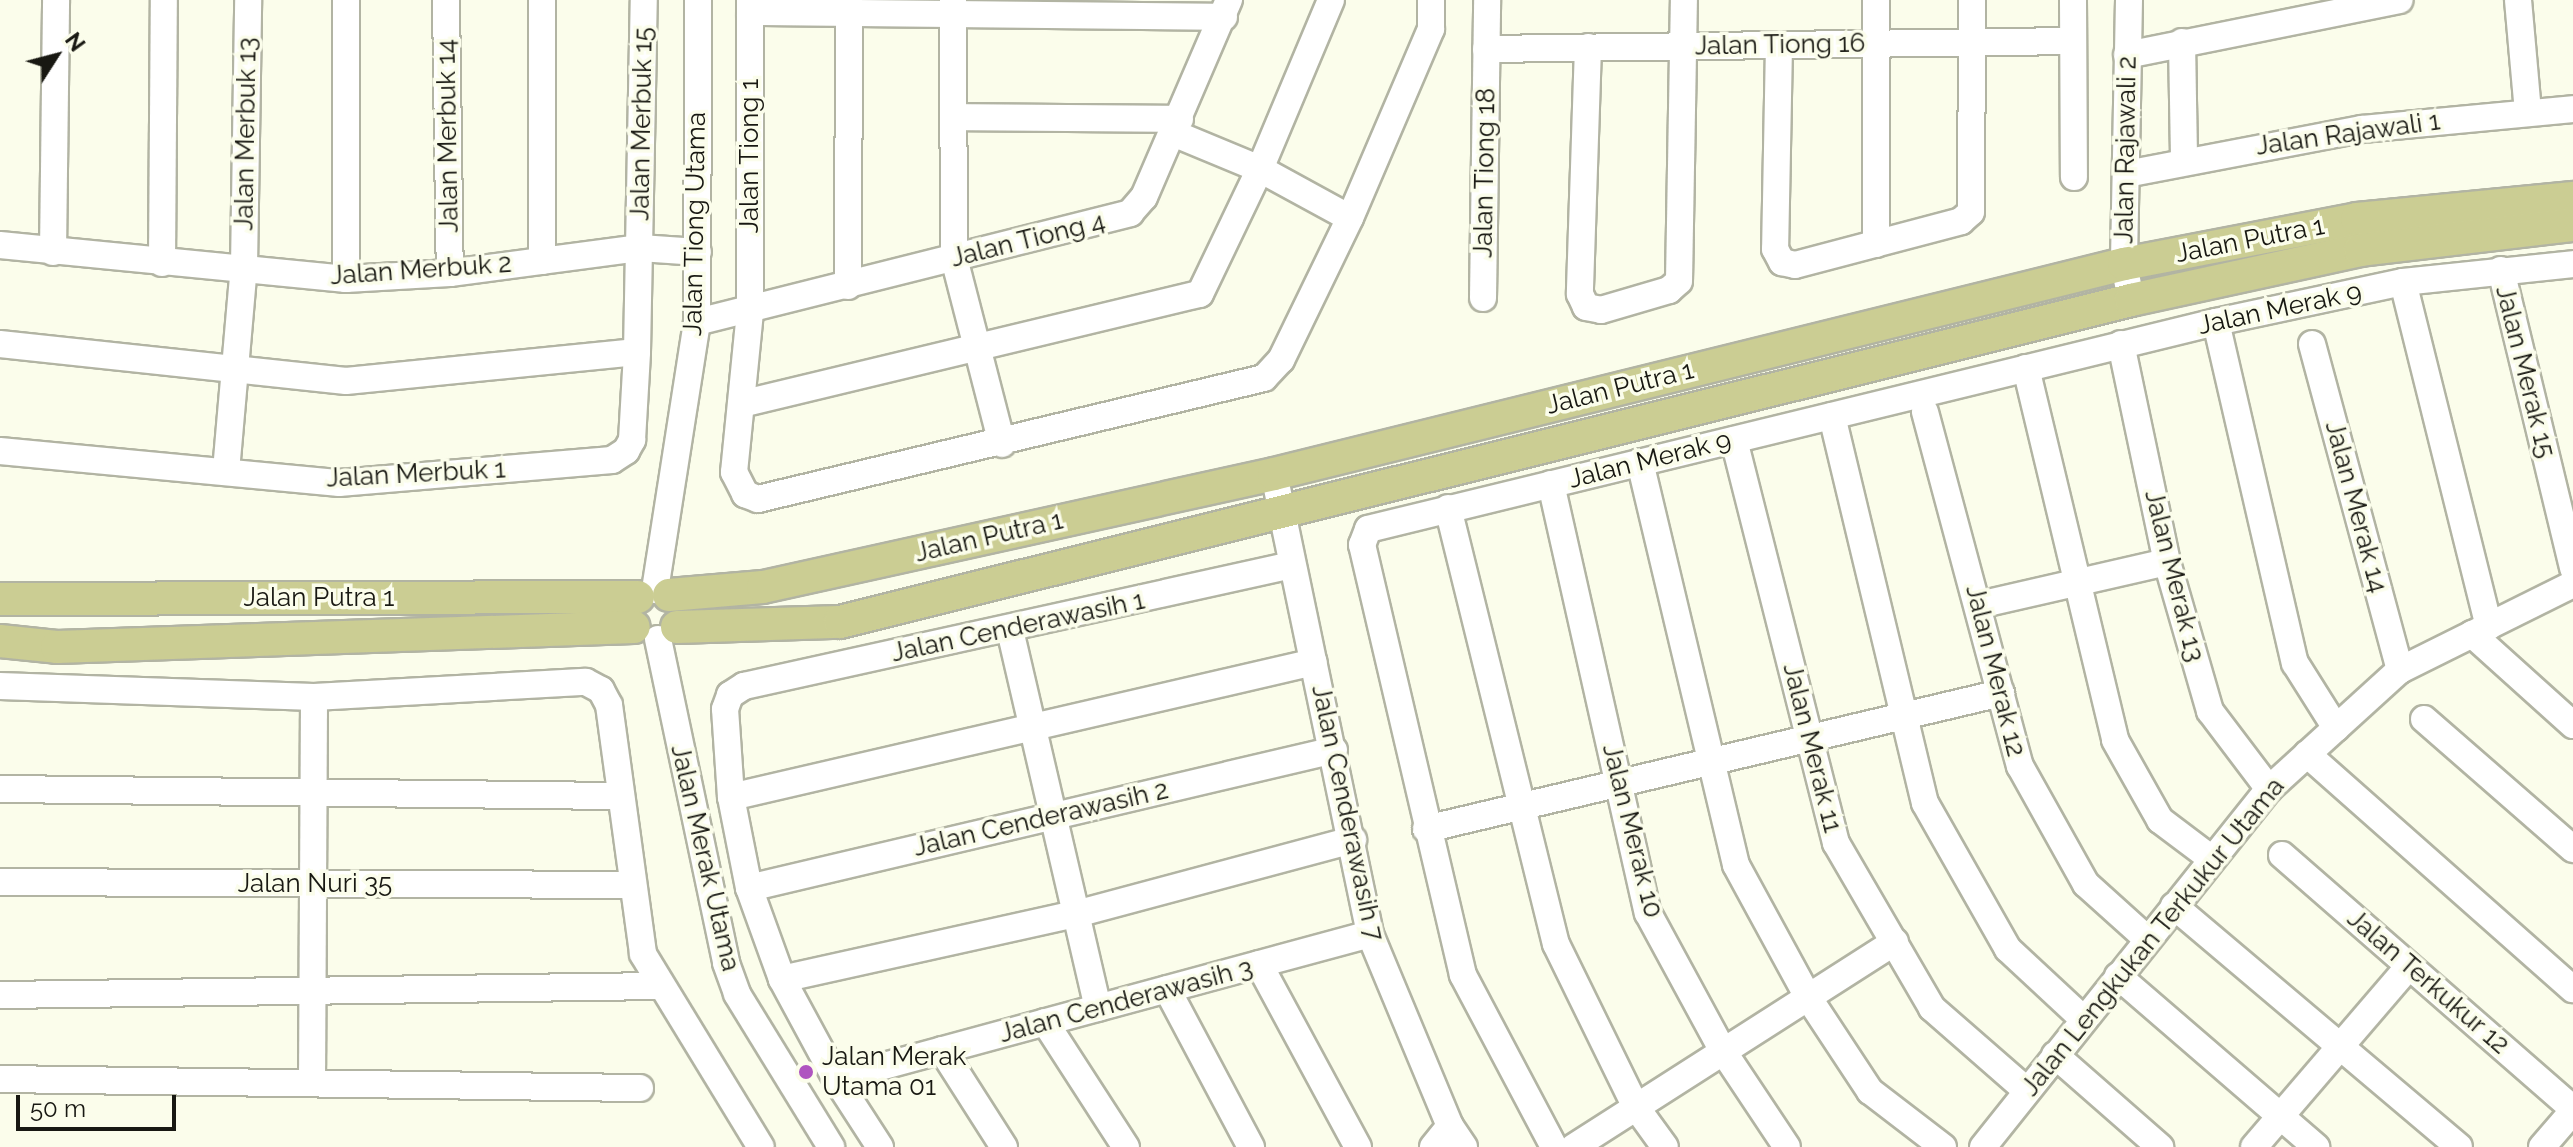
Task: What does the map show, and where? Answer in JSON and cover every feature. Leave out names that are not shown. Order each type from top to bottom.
[{"type":"main road","name":"Jalan Putra 1","points":[[0,641],[57,647],[655,612],[1274,474],[2124,264],[2357,219],[2573,198]]},
{"type":"main road","name":"Jalan Putra 1","points":[[0,599],[655,612],[840,622],[2131,300],[2360,250],[2573,225]]},
{"type":"street","points":[[53,252],[56,0]]},
{"type":"street","points":[[162,263],[164,0]]},
{"type":"street","name":"Jalan Merbuk 13","points":[[226,471],[244,267],[248,0]]},
{"type":"street","points":[[346,0],[346,279]]},
{"type":"street","name":"Jalan Merbuk 14","points":[[446,0],[450,273]]},
{"type":"street","points":[[542,0],[542,261]]},
{"type":"street","name":"Jalan Merbuk 15","points":[[640,248],[644,0]]},
{"type":"street","name":"Jalan Tiong Utama","points":[[655,612],[697,322],[698,0]]},
{"type":"street","points":[[741,404],[1200,294],[1260,169],[1331,0]]},
{"type":"street","name":"Jalan Tiong 1","points":[[750,6],[750,312],[734,472],[745,494],[758,499],[1002,444],[1264,378],[1281,360],[1350,218],[1431,29],[1431,0]]},
{"type":"street","name":"Jalan Tiong 18","points":[[1483,298],[1487,0]]},
{"type":"street","points":[[1588,47],[1580,294],[1586,307],[1601,310],[1669,290],[1679,281],[1684,0]]},
{"type":"street","points":[[1876,0],[1876,244]]},
{"type":"street","points":[[1779,45],[1777,256],[1795,265],[1961,221],[1971,212],[1972,0]]},
{"type":"street","points":[[2073,0],[2074,177]]},
{"type":"street","name":"Jalan Rajawali 2","points":[[2129,0],[2124,264],[2131,300]]},
{"type":"street","points":[[2127,55],[2399,0]]},
{"type":"street","points":[[2518,0],[2528,111]]},
{"type":"street","points":[[750,6],[1226,8]]},
{"type":"street","points":[[848,286],[849,7]]},
{"type":"street","points":[[953,8],[954,258],[1002,444]]},
{"type":"street","name":"Jalan Tiong 4","points":[[697,322],[750,312],[1130,213],[1144,197],[1226,8]]},
{"type":"street","name":"Jalan Tiong 16","points":[[1486,49],[2073,41]]},
{"type":"street","points":[[2182,42],[2184,159]]},
{"type":"street","name":"Jalan Rajawali 1","points":[[2126,174],[2184,159],[2362,129],[2573,109]]},
{"type":"street","points":[[954,117],[1176,126],[1350,218]]},
{"type":"street","name":"Jalan Merbuk 2","points":[[0,245],[346,279],[450,273],[640,248],[698,252]]},
{"type":"street","name":"Jalan Merbuk 1","points":[[0,451],[339,483],[612,460],[632,440],[640,248]]},
{"type":"street","name":"Jalan Merak 9","points":[[1554,1147],[1463,975],[1426,829],[1362,539],[1374,526],[2216,322],[2403,282],[2573,264]]},
{"type":"street","name":"Jalan Merak 15","points":[[2501,270],[2573,568]]},
{"type":"street","points":[[2403,282],[2480,630],[2573,725]]},
{"type":"street","points":[[2216,322],[2295,663],[2336,728]]},
{"type":"street","points":[[0,344],[346,381],[637,352]]},
{"type":"street","name":"Jalan Merak 13","points":[[2121,344],[2167,562],[2210,711],[2269,789]]},
{"type":"street","name":"Jalan Merak 14","points":[[2312,344],[2400,670]]},
{"type":"street","points":[[2026,368],[2074,583],[2115,740],[2160,820],[2212,859]]},
{"type":"street","name":"Jalan Merak 12","points":[[1925,412],[2020,766],[2086,884],[2147,939]]},
{"type":"street","points":[[1832,416],[1907,715],[1925,803],[2008,949],[2083,1019]]},
{"type":"street","name":"Jalan Merak 11","points":[[1734,440],[1836,843],[1932,1008],[2027,1091]]},
{"type":"street","points":[[1640,462],[1714,761],[1736,865],[1808,997],[1870,1091],[1943,1147]]},
{"type":"street","name":"Jalan Cenderawasih 7","points":[[1274,474],[1353,840],[1370,934],[1457,1136]]},
{"type":"street","name":"Jalan Merak 10","points":[[1551,484],[1648,913],[1723,1051],[1787,1147]]},
{"type":"street","points":[[1448,508],[1556,944],[1636,1107],[1665,1147]]},
{"type":"street","points":[[1979,605],[2167,562]]},
{"type":"street","name":"Jalan Cenderawasih 1","points":[[731,797],[725,709],[730,695],[744,686],[1010,630],[1292,565]]},
{"type":"street","name":"Jalan Lengkukan Terkukur Utama","points":[[1983,1147],[2269,789],[2400,670],[2573,584]]},
{"type":"street","name":"Jalan Merak Utama","points":[[655,612],[726,963],[737,994],[831,1147]]},
{"type":"street","points":[[1010,630],[1098,1008]]},
{"type":"street","points":[[880,1147],[836,1079],[782,979],[749,888],[731,797],[1314,662]]},
{"type":"street","points":[[0,686],[314,697],[586,682],[601,690],[609,705],[630,885],[643,954],[761,1147]]},
{"type":"street","points":[[1426,829],[2001,693]]},
{"type":"street","points":[[312,1083],[314,697]]},
{"type":"street","points":[[2424,719],[2573,849]]},
{"type":"street","name":"Jalan Cenderawasih 2","points":[[749,888],[1334,750]]},
{"type":"street","points":[[2307,754],[2573,989]]},
{"type":"street","points":[[0,789],[314,795],[618,796]]},
{"type":"street","points":[[782,979],[1076,914],[1353,840]]},
{"type":"street","name":"Jalan Terkukur 12","points":[[2282,855],[2573,1110]]},
{"type":"street","name":"Jalan Nuri 35","points":[[0,882],[630,885]]},
{"type":"street","points":[[2174,906],[2459,1147]]},
{"type":"street","name":"Jalan Cenderawasih 3","points":[[836,1079],[1370,934]]},
{"type":"street","points":[[1574,1147],[1895,942]]},
{"type":"street","points":[[1259,964],[1358,1147]]},
{"type":"street","points":[[2254,1147],[2409,966]]},
{"type":"street","points":[[2118,976],[2316,1147]]},
{"type":"street","points":[[0,995],[313,988],[661,986]]},
{"type":"street","points":[[1167,989],[1251,1147]]},
{"type":"street","points":[[1045,1022],[1126,1147]]},
{"type":"street","points":[[942,1050],[1004,1147]]},
{"type":"street","points":[[2055,1055],[2160,1147]]},
{"type":"street","points":[[0,1079],[640,1088]]},
{"type":"street","points":[[2542,1147],[2573,1110]]},
{"type":"street","points":[[1433,1147],[1457,1136]]},
{"type":"place","name":"Jalan Merak Utama 01","points":[[806,1072]]}]
